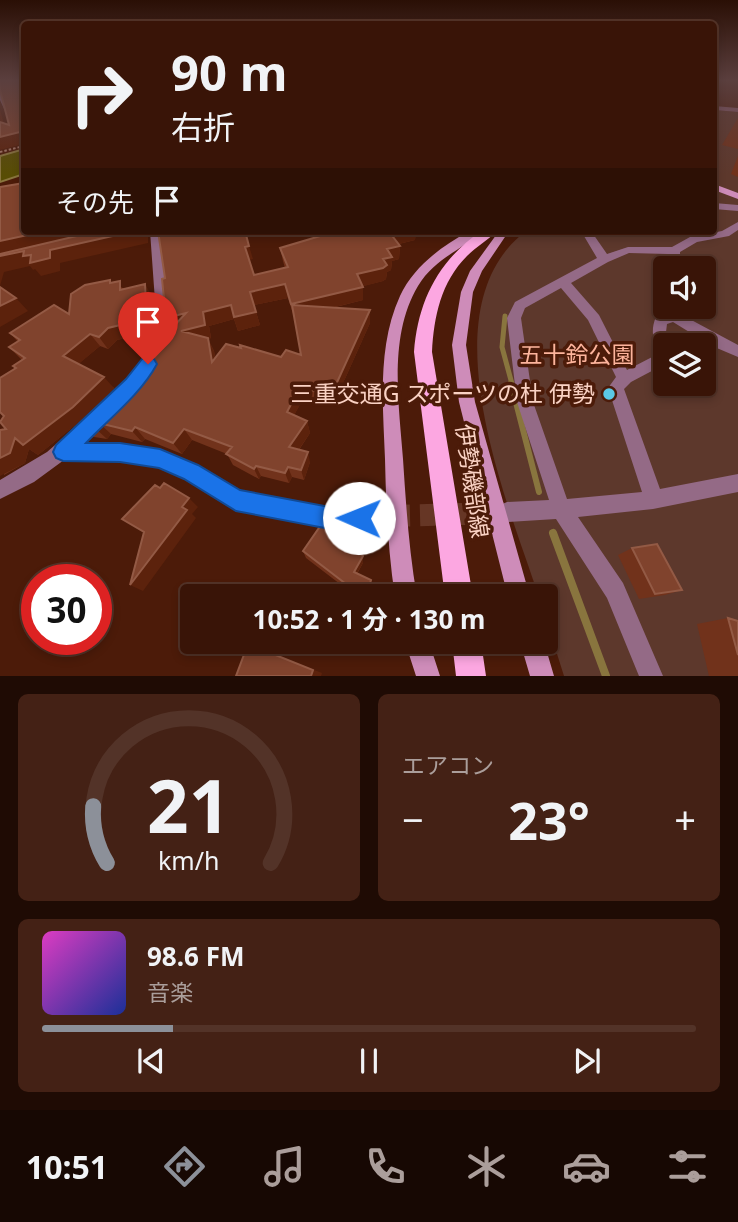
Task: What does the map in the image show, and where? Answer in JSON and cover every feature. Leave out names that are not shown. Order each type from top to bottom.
[{"type":"main road","name":"伊勢磯部線","points":[[457,584],[423,352],[423,332],[434,290],[447,269],[485,235]]},
{"type":"main road","points":[[468,654],[471,676]]},
{"type":"street","points":[[717,178],[738,186]]},
{"type":"street","points":[[718,188],[738,196]]},
{"type":"street","points":[[718,188],[738,206]]},
{"type":"street","points":[[717,206],[738,206]]},
{"type":"street","points":[[651,676],[615,592],[561,509],[525,402],[514,317],[520,305],[564,283],[604,258],[628,250],[674,251],[694,239],[725,234],[738,225]]},
{"type":"street","points":[[132,384],[165,344],[155,235]]},
{"type":"street","points":[[404,584],[392,418],[395,337],[403,305],[417,278],[446,250],[470,235]]},
{"type":"street","points":[[501,235],[476,271],[467,292],[459,345],[467,401],[516,584]]},
{"type":"street","points":[[589,235],[604,258]]},
{"type":"street","points":[[674,251],[674,256]]},
{"type":"street","points":[[564,283],[594,318],[623,377]]},
{"type":"street","points":[[654,498],[615,388],[623,377],[654,366],[664,357],[659,332],[663,319]]},
{"type":"street","points":[[686,319],[717,342],[738,351]]},
{"type":"street","points":[[0,490],[25,480],[63,452],[108,408]]},
{"type":"street","points":[[63,452],[120,453],[160,459],[191,472],[236,500],[335,519],[383,517]]},
{"type":"street","points":[[507,513],[709,491],[738,483]]},
{"type":"street","points":[[421,654],[428,676]]},
{"type":"street","points":[[536,654],[542,676]]},
{"type":"lane","points":[[6,112],[10,121]]},
{"type":"path","points":[[0,152],[21,147]]},
{"type":"green space","name":"三重交通G スポーツの杜 伊勢","points":[[717,112],[738,112],[738,676],[564,676],[557,654],[558,584],[535,584],[494,459],[483,406],[477,355],[481,307],[496,265],[522,235],[717,235]]},
{"type":"shaded area","points":[[21,150],[21,175],[0,182],[0,156]]},
{"type":"building","points":[[6,112],[21,112],[21,132],[0,137],[0,122],[9,125]]},
{"type":"building","points":[[21,184],[21,235],[28,235],[0,241],[0,187]]},
{"type":"building","points":[[81,235],[117,235],[50,250],[50,258],[30,263],[31,255],[23,256],[24,251],[0,254]]},
{"type":"building","points":[[159,235],[246,235],[249,246],[245,247],[254,275],[288,267],[280,248],[324,235],[392,235],[400,246],[387,249],[392,257],[383,259],[387,265],[383,268],[357,274],[363,287],[291,304],[285,284],[250,292],[256,312],[234,317],[231,305],[203,312],[205,325],[181,331],[208,338],[212,362],[226,344],[241,348],[240,345],[281,357],[286,350],[301,355],[292,305],[370,310],[334,389],[321,385],[317,392],[300,387],[287,412],[307,421],[289,447],[308,452],[301,470],[288,467],[285,473],[256,466],[254,469],[226,454],[232,447],[184,429],[173,443],[135,427],[132,431],[99,423],[95,428],[81,426],[132,375],[137,377],[166,344],[159,342],[186,313],[166,318],[162,279],[165,278]]},
{"type":"building","points":[[110,280],[110,283],[120,281],[120,290],[145,284],[147,324],[138,327],[137,321],[108,328],[99,337],[90,334],[63,356],[104,377],[73,407],[23,445],[15,438],[10,453],[0,458],[0,430],[6,429],[0,422],[4,416],[0,412],[0,378],[16,368],[13,366],[25,358],[9,347],[20,340],[10,333],[54,305],[69,314],[71,294],[85,285]]},
{"type":"building","points":[[0,287],[16,298],[0,306]]},
{"type":"building","points":[[164,483],[189,498],[182,507],[187,510],[130,585],[144,532],[122,519],[155,485],[160,488]]},
{"type":"building","points":[[321,525],[363,556],[354,572],[371,580],[370,584],[346,584],[303,551]]},
{"type":"building","points":[[657,544],[682,590],[655,594],[632,548]]},
{"type":"building","points":[[728,618],[738,621],[738,655]]},
{"type":"building","points":[[244,654],[273,654],[313,670],[311,676],[236,676]]},
{"type":"waterway","points":[[505,316],[502,347],[512,384]]},
{"type":"waterway","points":[[511,383],[539,492]]},
{"type":"waterway","points":[[553,533],[606,676]]},
{"type":"tunnel","points":[[388,516],[504,513],[461,514]]},
{"type":"place","name":"三重交通G スポーツの杜 伊勢","points":[[609,394]]},
{"type":"route","points":[[148,364],[132,384],[63,452],[120,453],[160,459],[191,472],[236,500],[335,519],[359,518]]},
{"type":"park label","name":"五十鈴公園","points":[[577,355]]}]
